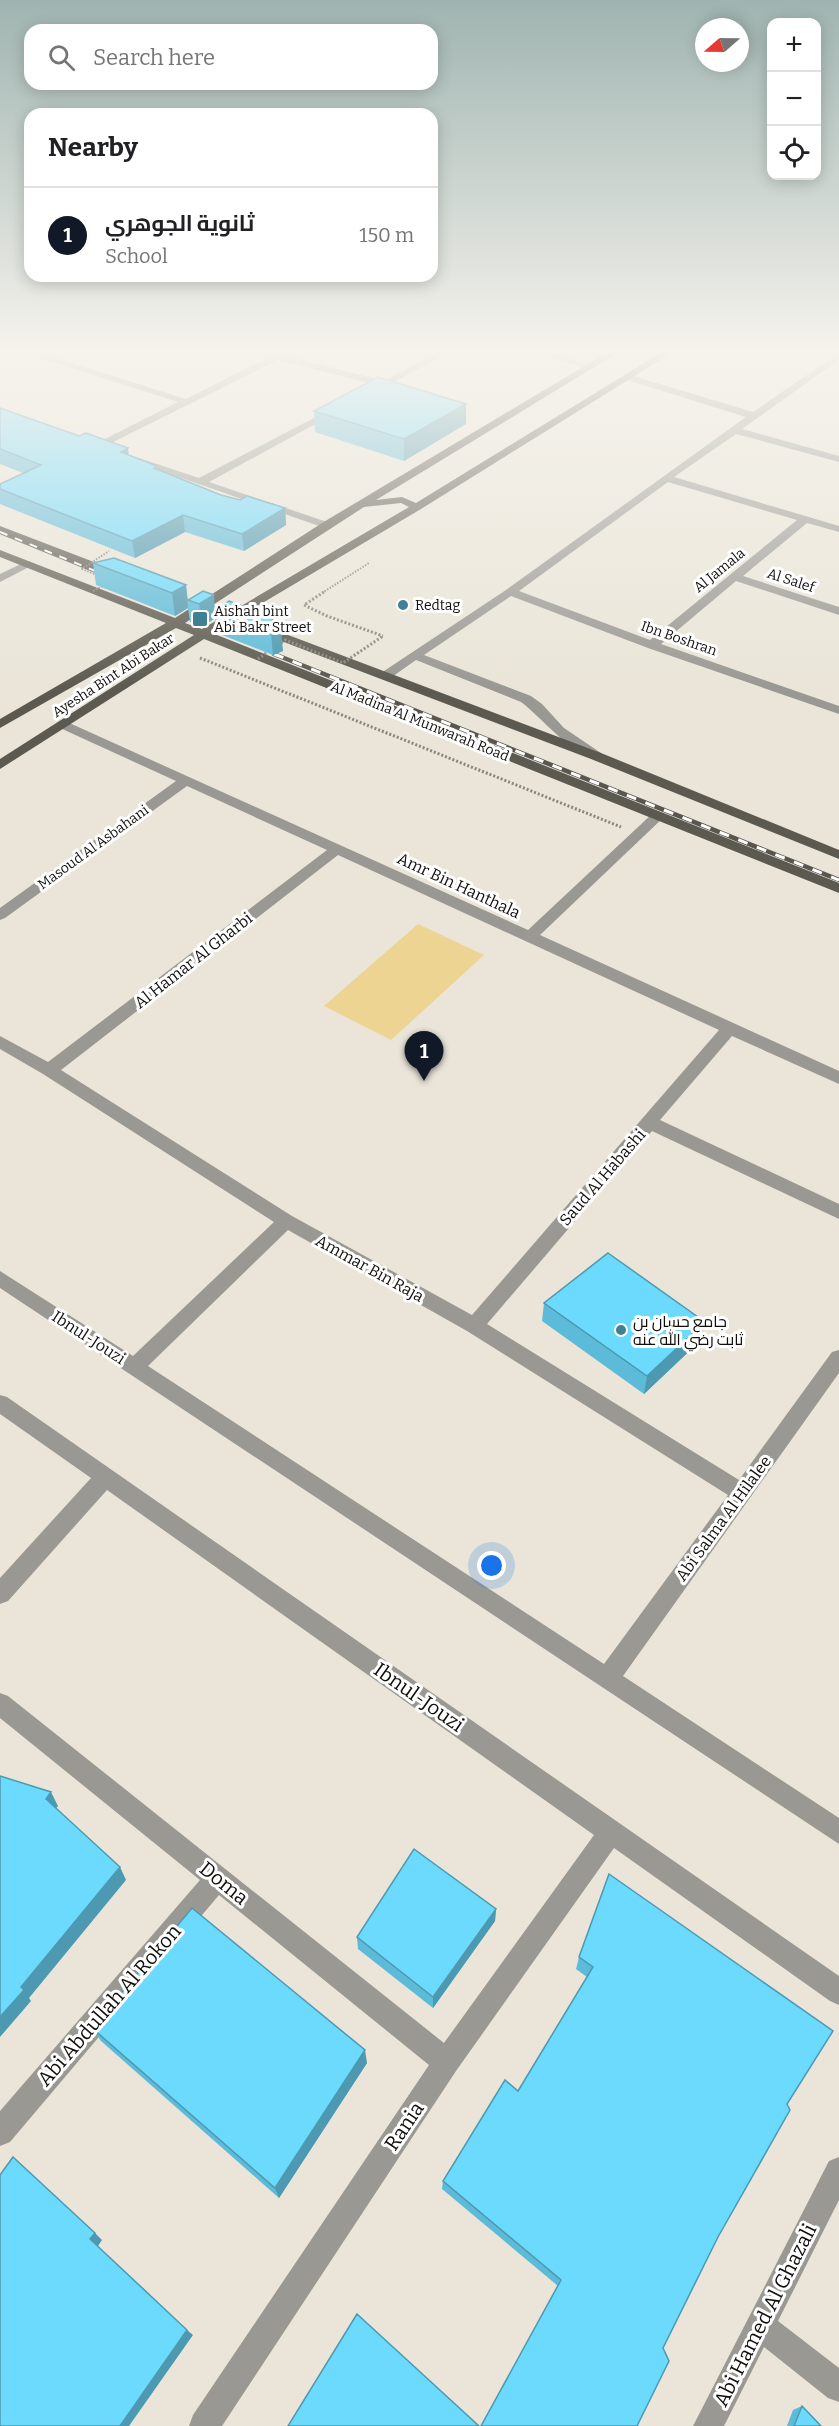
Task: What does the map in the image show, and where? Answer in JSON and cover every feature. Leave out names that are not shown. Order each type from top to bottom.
[{"type":"main road","name":"Ayesha Bint Abi Bakar","points":[[1,722],[203,607],[326,525],[431,462]]},
{"type":"main road","name":"Ayesha Bint Abi Bakar","points":[[0,765],[229,617],[489,462]]},
{"type":"main road","points":[[360,505],[402,500],[417,507]]},
{"type":"main road","points":[[0,529],[130,579]]},
{"type":"main road","name":"Al Madina Al Munwarah Road","points":[[0,553],[839,888]]},
{"type":"main road","name":"Al Madina Al Munwarah Road","points":[[182,599],[596,756],[839,855]]},
{"type":"street","points":[[141,462],[326,525]]},
{"type":"street","points":[[200,482],[237,462]]},
{"type":"street","points":[[385,676],[510,592],[688,462]]},
{"type":"street","points":[[666,478],[839,529]]},
{"type":"street","name":"Al Jamala","points":[[652,645],[805,519]]},
{"type":"street","points":[[0,579],[27,564]]},
{"type":"street","name":"Al Salef","points":[[734,577],[839,611]]},
{"type":"street","name":"Ibn Boshran","points":[[510,592],[652,645],[839,710]]},
{"type":"street","name":"Al Madina Al Munwarah Road","points":[[416,656],[526,699],[537,707],[559,731],[596,756]]},
{"type":"street","name":"Amr Bin Hanthala","points":[[65,725],[839,1078]]},
{"type":"street","name":"Masoud Al Asbahani","points":[[0,915],[186,780]]},
{"type":"street","points":[[529,937],[658,816]]},
{"type":"street","name":"Al Hamar Al Gharbi","points":[[49,1070],[337,849]]},
{"type":"street","name":"Saud Al Habashi","points":[[474,1326],[730,1028]]},
{"type":"street","name":"Ammar Bin Raja","points":[[0,1042],[49,1070],[286,1221],[474,1326],[741,1492]]},
{"type":"street","points":[[649,1122],[839,1212]]},
{"type":"street","points":[[134,1367],[286,1221]]},
{"type":"street","name":"Ibnul-Jouzi","points":[[0,1278],[839,1832]]},
{"type":"street","name":"Abi Salma Al Hilalee","points":[[608,1679],[839,1358]]},
{"type":"street","name":"Ibnul-Jouzi","points":[[0,1403],[839,1992]]},
{"type":"street","points":[[0,1594],[105,1477]]},
{"type":"street","name":"Doma","points":[[0,1705],[447,2062]]},
{"type":"street","name":"Rania","points":[[204,2426],[447,2062],[611,1832]]},
{"type":"street","name":"Abi Abdullah Al Rokon","points":[[0,2132],[218,1878]]},
{"type":"street","name":"Abi Hamed Al Ghazali","points":[[708,2426],[839,2171]]},
{"type":"street","points":[[759,2325],[839,2387]]},
{"type":"path","points":[[102,577],[82,569],[109,551]]},
{"type":"path","points":[[259,658],[285,640],[343,663],[382,636],[304,605],[369,562]]},
{"type":"path","points":[[93,591],[111,581]]},
{"type":"path","points":[[192,663],[202,657],[639,834]]},
{"type":"shaded area","points":[[418,924],[484,955],[391,1040],[324,1006]]},
{"type":"building","points":[[34,462],[147,462],[157,466],[154,468],[221,495],[240,500],[247,496],[285,508],[242,534],[183,515],[132,541],[0,489],[0,484],[41,465]]},
{"type":"building","points":[[114,558],[186,585],[172,593],[93,563]]},
{"type":"building","points":[[203,591],[214,595],[199,604],[188,600]]},
{"type":"building","points":[[229,601],[269,616],[281,628],[271,632],[215,610]]},
{"type":"building","name":"جامع حسان بن ثابت رضي الله عنه","points":[[608,1253],[705,1322],[647,1376],[544,1303]]},
{"type":"building","points":[[0,1776],[51,1792],[46,1799],[120,1867],[21,1987],[24,1990],[0,2017]]},
{"type":"building","points":[[414,1849],[496,1909],[433,1997],[357,1937]]},
{"type":"building","points":[[609,1874],[833,2031],[787,2104],[790,2110],[718,2237],[663,2348],[669,2361],[637,2426],[481,2426],[561,2280],[443,2181],[505,2080],[518,2091],[593,1967],[579,1957]]},
{"type":"building","points":[[192,1908],[365,2050],[275,2188],[92,2028]]},
{"type":"building","points":[[13,2157],[95,2233],[90,2239],[187,2330],[120,2426],[0,2426],[0,2175]]},
{"type":"building","points":[[357,2314],[479,2426],[288,2426]]},
{"type":"building","points":[[802,2406],[821,2426],[794,2426]]},
{"type":"railway","points":[[0,532],[110,577]]},
{"type":"railway","points":[[274,654],[839,880]]},
{"type":"place","name":"Redtag","points":[[403,605]]},
{"type":"place","name":"Aishah bint Abi Bakr Street","points":[[200,619]]},
{"type":"place","name":"ثانوية الجوهري","points":[[424,1081]]},
{"type":"place","name":"جامع حسان بن ثابت رضي الله عنه","points":[[621,1330]]}]
